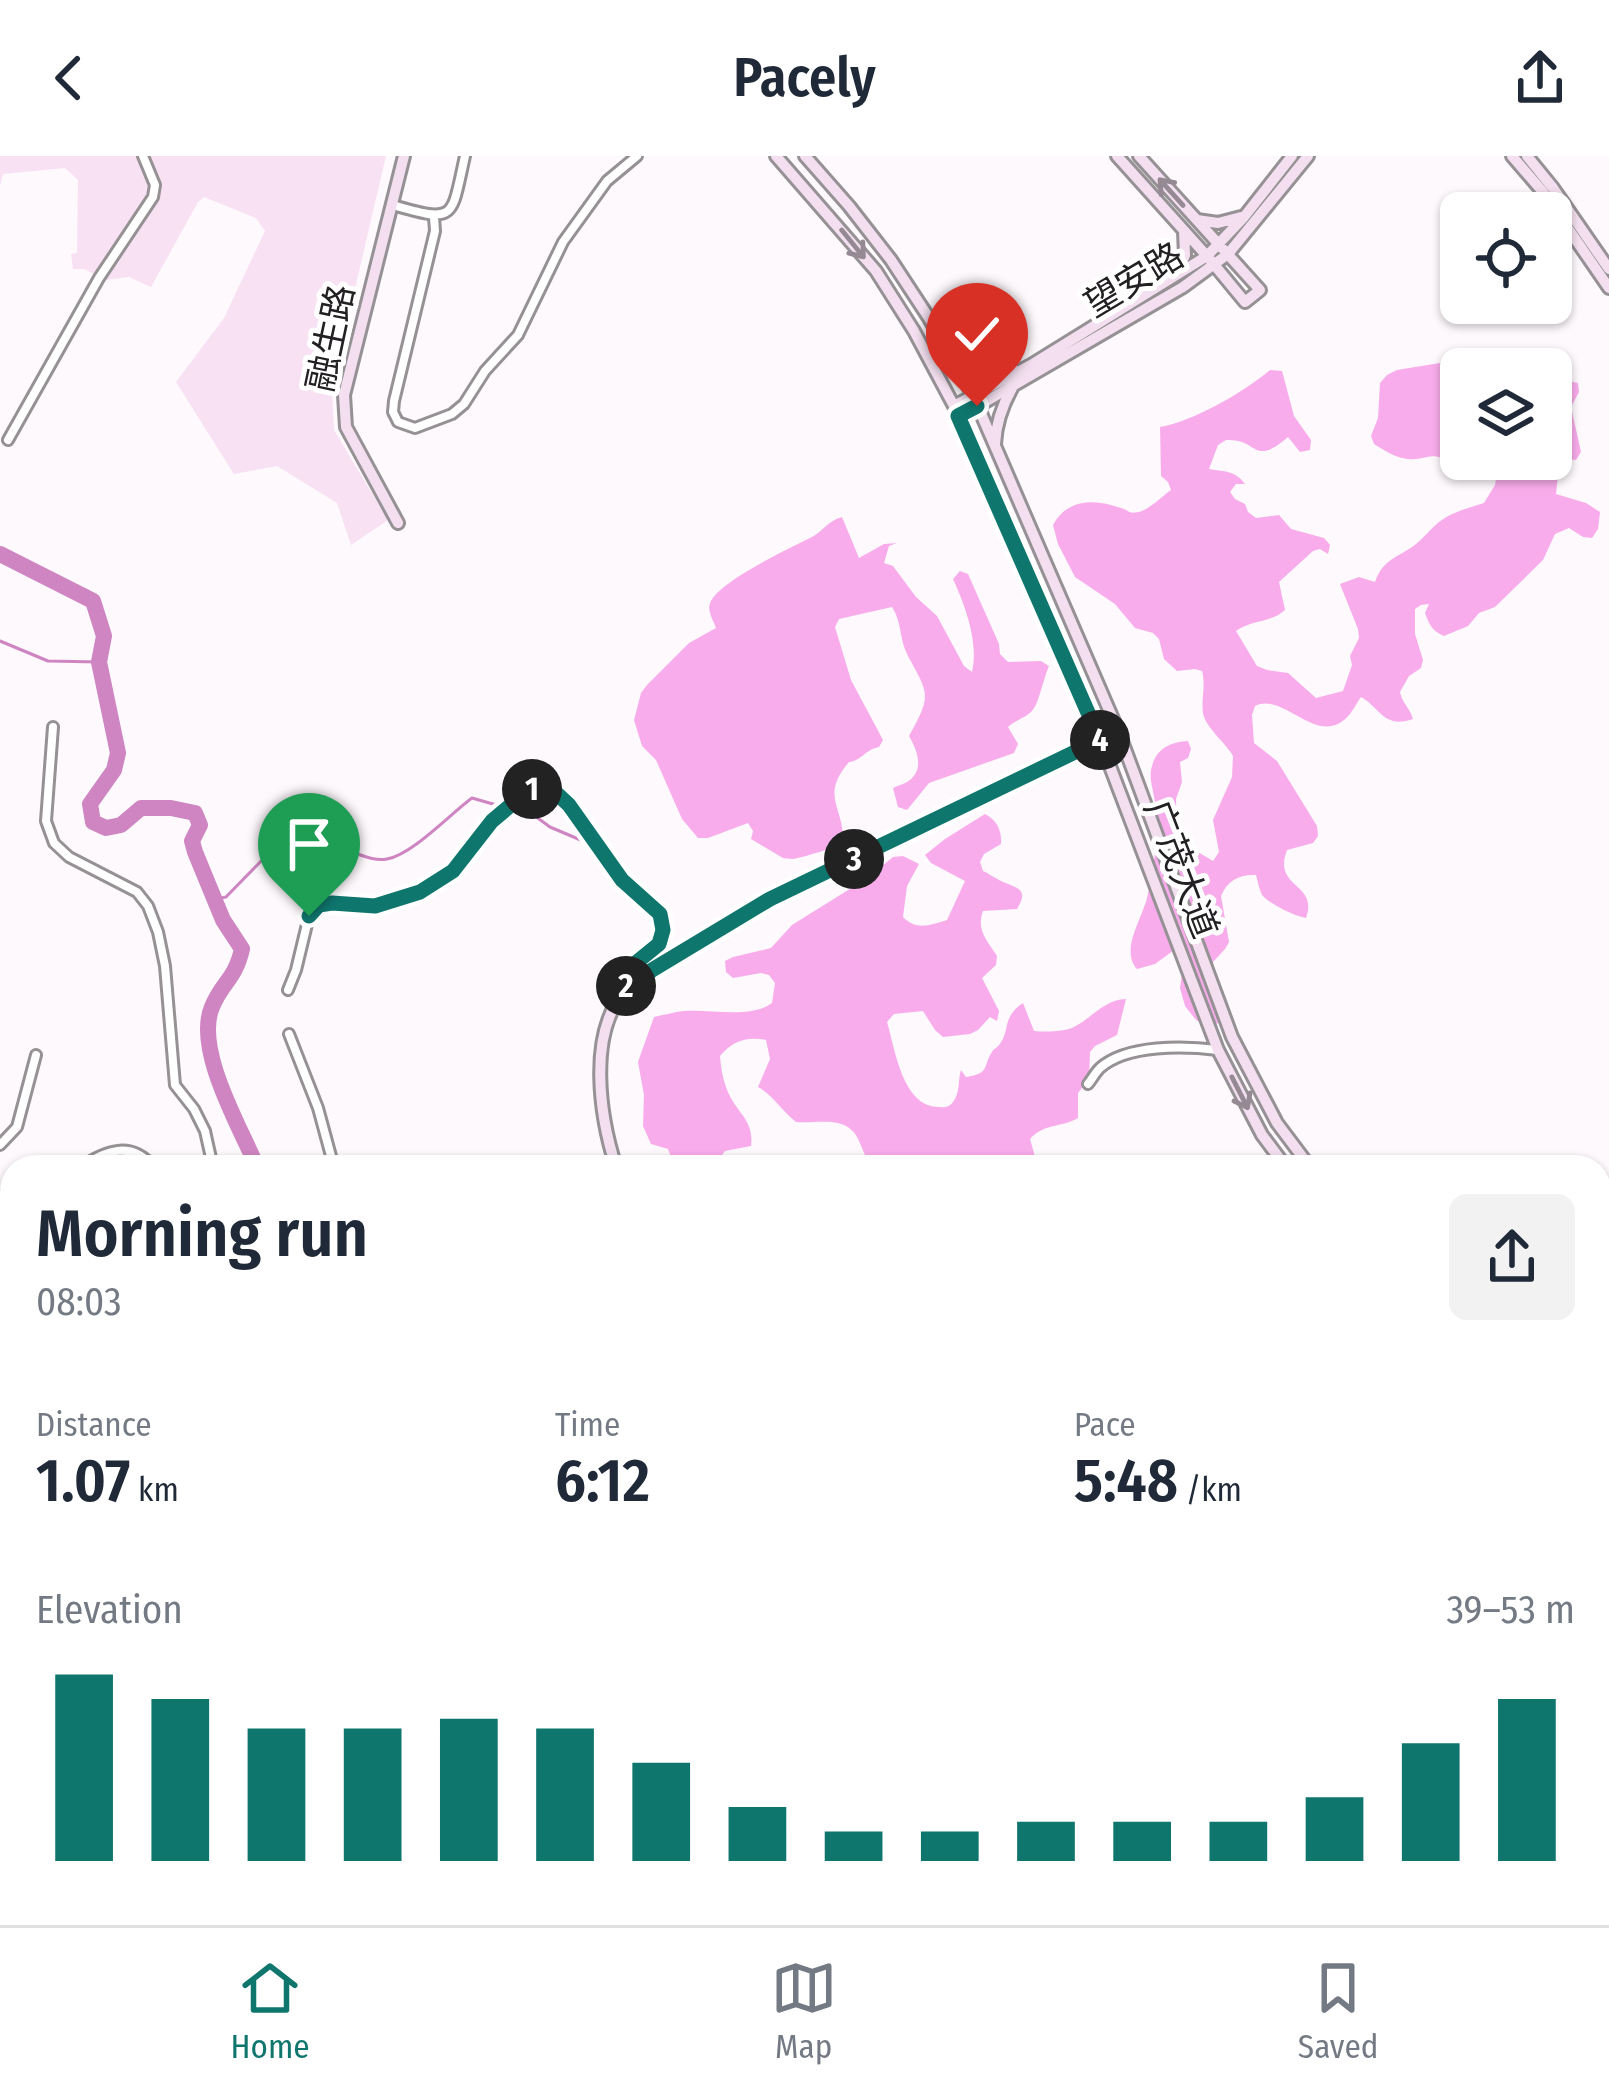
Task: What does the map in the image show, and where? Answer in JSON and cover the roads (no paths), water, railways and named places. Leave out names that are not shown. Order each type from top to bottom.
[{"type":"main road","name":"融生路","points":[[398,523],[346,427],[344,395],[404,156]]},
{"type":"main road","name":"广茂大道","points":[[776,156],[876,272],[956,411],[1100,740],[1217,1050],[1277,1155]]},
{"type":"main road","points":[[1117,156],[1245,302],[1260,290],[1139,156]]},
{"type":"main road","name":"望安路","points":[[1224,249],[1292,156]]},
{"type":"main road","name":"望安路","points":[[975,400],[1015,384],[1184,287],[1308,156]]},
{"type":"main road","points":[[1512,156],[1543,192],[1609,288]]},
{"type":"main road","points":[[1527,156],[1609,269]]},
{"type":"main road","name":"广茂大道","points":[[812,160],[891,260],[975,400],[1119,733],[1232,1037],[1276,1123],[1301,1155]]},
{"type":"main road","points":[[1197,220],[1218,223],[1244,217]]},
{"type":"main road","points":[[1176,277],[1185,255],[1184,231]]},
{"type":"main road","name":"望安路","points":[[956,411],[1176,277],[1211,261]]},
{"type":"main road","points":[[946,349],[985,373],[1031,364]]},
{"type":"main road","points":[[995,447],[1003,404],[1015,384]]},
{"type":"main road","points":[[612,1155],[605,1133],[600,1072],[603,1041],[624,992],[770,899],[1119,733]]},
{"type":"street","points":[[8,440],[99,278],[153,197],[155,185],[143,156]]},
{"type":"street","points":[[393,206],[434,218],[443,215],[451,209],[465,156]]},
{"type":"street","points":[[434,218],[435,231],[393,412],[398,422],[415,428],[464,404],[485,371],[518,335],[563,242],[607,181],[637,156]]},
{"type":"street","points":[[53,727],[46,821],[54,843],[69,857],[137,892],[148,906],[165,966],[175,1085],[194,1109],[210,1155]]},
{"type":"street","points":[[288,990],[309,916],[319,905],[375,906],[420,892],[453,871],[492,821],[530,789],[543,786],[569,805],[622,880],[660,914],[659,944],[632,966],[624,992]]},
{"type":"street","points":[[290,1034],[331,1155]]},
{"type":"street","points":[[1088,1084],[1101,1067],[1124,1055],[1181,1046],[1217,1050]]},
{"type":"street","points":[[0,1145],[17,1127],[36,1055]]},
{"type":"street","points":[[98,1155],[127,1151],[137,1155]]},
{"type":"waterway","points":[[0,554],[93,601],[104,636],[99,662],[118,753],[114,770],[90,804],[93,822],[106,828],[121,825],[141,808],[195,813],[200,825],[192,841],[195,852],[223,920],[242,949],[208,1023],[213,1062],[252,1155]]},
{"type":"waterway","points":[[0,641],[48,661],[99,662]]},
{"type":"waterway","points":[[216,899],[226,897],[265,857],[282,851],[293,836],[387,859],[420,842],[472,798],[535,816],[583,841]]}]
